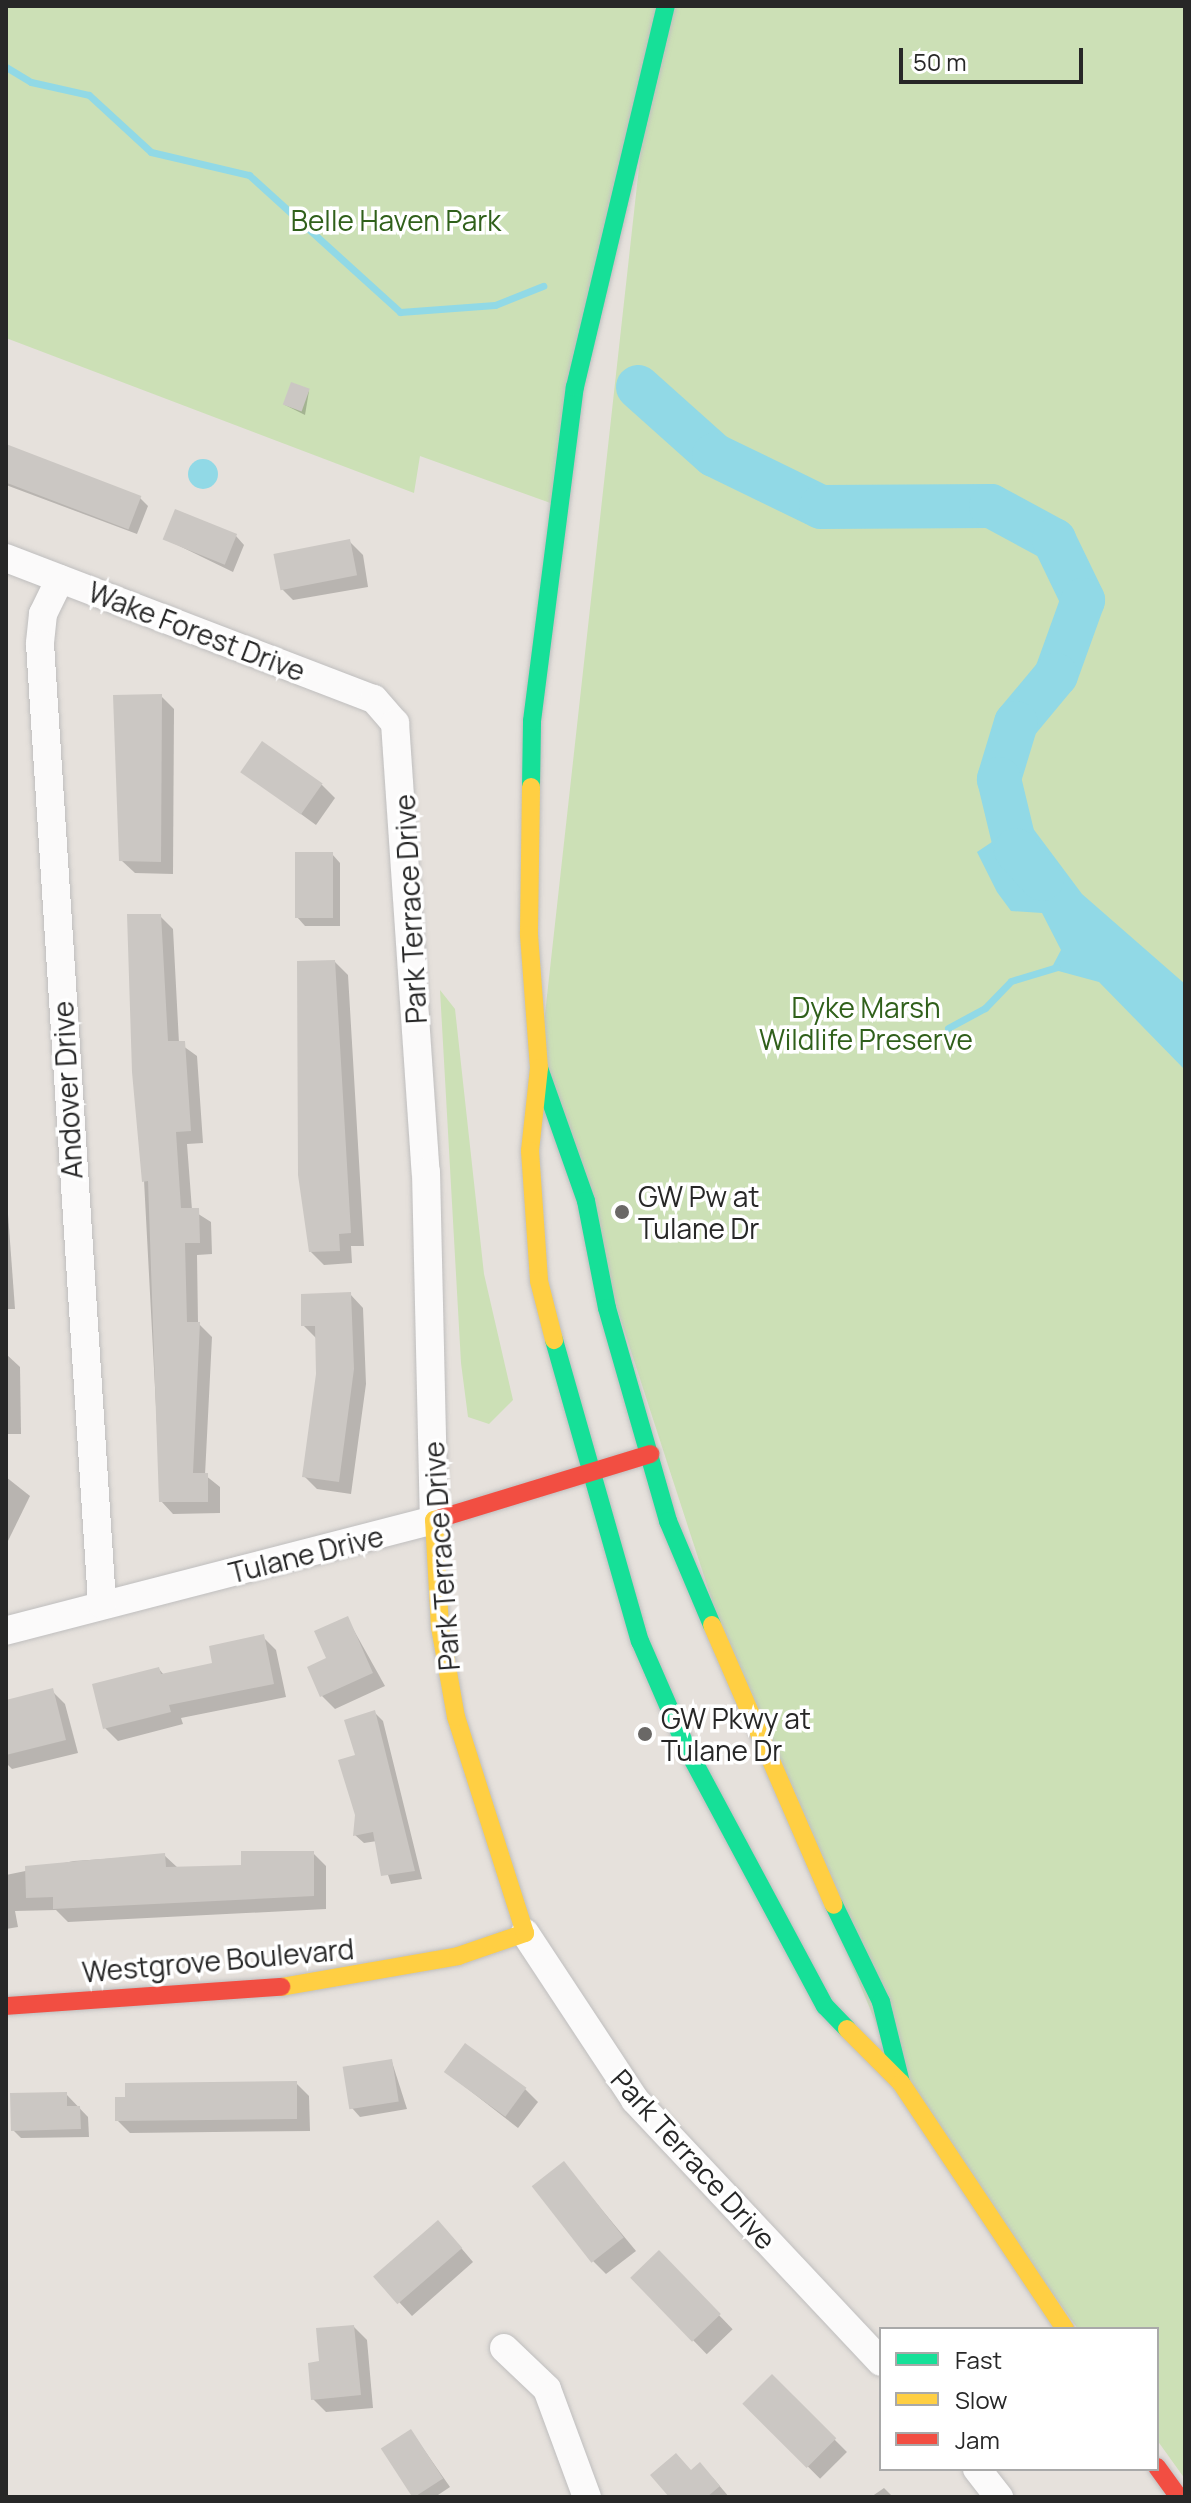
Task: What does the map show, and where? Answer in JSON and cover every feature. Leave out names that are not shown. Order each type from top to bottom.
[{"type":"main road","points":[[666,6],[575,387],[548,558],[532,721],[529,935],[539,1068],[531,1123],[532,1223],[553,1350],[586,1471],[640,1641],[758,1889],[825,2006],[901,2083],[1064,2327]]},
{"type":"main road","points":[[539,1068],[586,1201],[607,1308],[699,1605],[881,2002],[901,2083]]},
{"type":"main road","name":"Tulane Drive","points":[[434,1520],[586,1471],[650,1454]]},
{"type":"main road","name":"Park Terrace Drive","points":[[434,1520],[440,1627],[456,1717],[493,1851],[525,1933]]},
{"type":"main road","name":"Westgrove Boulevard","points":[[6,2006],[316,1985],[458,1956],[525,1933]]},
{"type":"main road","points":[[1159,2470],[1179,2497]]},
{"type":"street","name":"Wake Forest Drive","points":[[6,558],[386,709]]},
{"type":"street","name":"Andover Drive","points":[[60,579],[43,614],[40,644],[102,1604]]},
{"type":"street","name":"Park Terrace Drive","points":[[386,709],[400,744],[426,1172],[434,1520]]},
{"type":"street","name":"Tulane Drive","points":[[6,1631],[434,1520]]},
{"type":"street","name":"Park Terrace Drive","points":[[525,1933],[635,2100],[879,2360]]},
{"type":"street","points":[[504,2348],[547,2389],[587,2497]]},
{"type":"street","points":[[979,2471],[999,2497]]},
{"type":"green space","name":"Dyke Marsh Wildlife Preserve","points":[[6,6],[1185,6],[1185,2479],[1159,2443],[1159,2327],[1077,2327],[901,2083],[755,1733],[539,1068],[649,77],[556,505],[420,456],[414,493],[6,338]]},
{"type":"green space","points":[[440,990],[455,1009],[484,1274],[513,1400],[489,1424],[468,1417],[461,1363]]},
{"type":"water","points":[[203,459],[214,463],[218,474],[214,485],[203,489],[192,485],[188,474],[192,463]]},
{"type":"water","points":[[1026,819],[1082,894],[1185,984],[1185,1070],[1099,982],[1051,969],[1061,950],[1042,913],[1011,911],[997,892],[977,852]]},
{"type":"building","points":[[291,382],[310,389],[302,411],[283,405]]},
{"type":"building","points":[[6,444],[141,496],[128,530],[6,483]]},
{"type":"building","points":[[175,509],[237,534],[225,565],[163,540]]},
{"type":"building","points":[[350,539],[357,575],[280,590],[273,554]]},
{"type":"building","points":[[162,694],[161,862],[119,861],[113,695]]},
{"type":"building","points":[[262,741],[323,783],[301,815],[240,772]]},
{"type":"building","points":[[295,852],[333,852],[333,918],[295,918]]},
{"type":"building","points":[[127,914],[161,914],[168,1041],[185,1041],[191,1131],[176,1132],[181,1208],[199,1208],[200,1243],[185,1243],[187,1322],[200,1322],[193,1473],[208,1473],[208,1502],[159,1502],[148,1181],[142,1182],[132,1072]]},
{"type":"building","points":[[335,960],[351,1233],[339,1234],[340,1251],[309,1252],[298,1175],[297,961]]},
{"type":"building","points":[[351,1292],[354,1369],[339,1482],[302,1477],[316,1374],[315,1326],[301,1326],[301,1294]]},
{"type":"building","points":[[348,1616],[373,1673],[320,1697],[307,1667],[326,1658],[314,1631]]},
{"type":"building","points":[[264,1634],[274,1684],[169,1705],[171,1712],[103,1729],[92,1684],[159,1667],[161,1674],[212,1663],[209,1646]]},
{"type":"building","points":[[53,1688],[66,1740],[6,1755],[6,1700]]},
{"type":"building","points":[[375,1710],[415,1871],[381,1876],[373,1832],[353,1836],[355,1815],[338,1760],[355,1755],[344,1720]]},
{"type":"building","points":[[241,1851],[314,1851],[314,1896],[53,1909],[53,1897],[26,1898],[25,1866],[165,1853],[166,1867],[241,1865]]},
{"type":"building","points":[[465,2043],[526,2088],[505,2117],[444,2072]]},
{"type":"building","points":[[392,2059],[399,2101],[349,2109],[343,2067]]},
{"type":"building","points":[[297,2081],[297,2119],[115,2121],[115,2097],[125,2097],[125,2083]]},
{"type":"building","points":[[67,2092],[67,2106],[80,2106],[81,2129],[11,2131],[10,2093]]},
{"type":"building","points":[[564,2161],[624,2237],[591,2263],[532,2186]]},
{"type":"building","points":[[438,2220],[462,2248],[397,2304],[373,2276]]},
{"type":"building","points":[[659,2250],[721,2314],[692,2342],[630,2278]]},
{"type":"building","points":[[354,2325],[361,2395],[311,2400],[308,2363],[319,2361],[316,2328]]},
{"type":"building","points":[[772,2374],[836,2438],[807,2468],[742,2404]]},
{"type":"building","points":[[411,2429],[443,2478],[412,2497],[381,2449]]},
{"type":"building","points":[[676,2453],[691,2470],[700,2462],[720,2486],[707,2497],[669,2497],[650,2475]]},
{"type":"waterway","points":[[6,67],[31,82],[89,95],[151,152],[249,175],[400,312],[495,305],[543,286]]},
{"type":"waterway","points":[[638,387],[714,455],[821,507],[991,506],[1054,540],[1083,600],[1056,675],[1016,723],[999,779],[1016,850],[1042,879]]},
{"type":"waterway","points":[[948,1028],[985,1008],[1011,981],[1057,967]]},
{"type":"traffic: fast","points":[[531,787],[532,721],[575,387],[666,6]]},
{"type":"traffic: fast","points":[[539,1068],[586,1201],[607,1308],[668,1521],[712,1625]]},
{"type":"traffic: fast","points":[[554,1340],[640,1641],[687,1749],[825,2006],[847,2029]]},
{"type":"traffic: fast","points":[[834,1905],[881,2002],[901,2083]]},
{"type":"traffic: slow","points":[[531,787],[529,935],[539,1068],[530,1151],[539,1281],[554,1340]]},
{"type":"traffic: slow","points":[[281,1987],[458,1956],[525,1933],[456,1717],[440,1627],[434,1520],[441,1518]]},
{"type":"traffic: slow","points":[[712,1625],[834,1905]]},
{"type":"traffic: slow","points":[[847,2029],[901,2083],[1064,2327]]},
{"type":"traffic: jam","points":[[441,1518],[650,1454]]},
{"type":"traffic: jam","points":[[6,2006],[281,1987]]},
{"type":"traffic: jam","points":[[1159,2470],[1179,2497]]},
{"type":"place","name":"GW Pw at Tulane Dr","points":[[622,1212]]},
{"type":"place","name":"GW Pkwy at Tulane Dr","points":[[645,1734]]},
{"type":"park label","name":"Belle Haven Park","points":[[396,220]]}]
